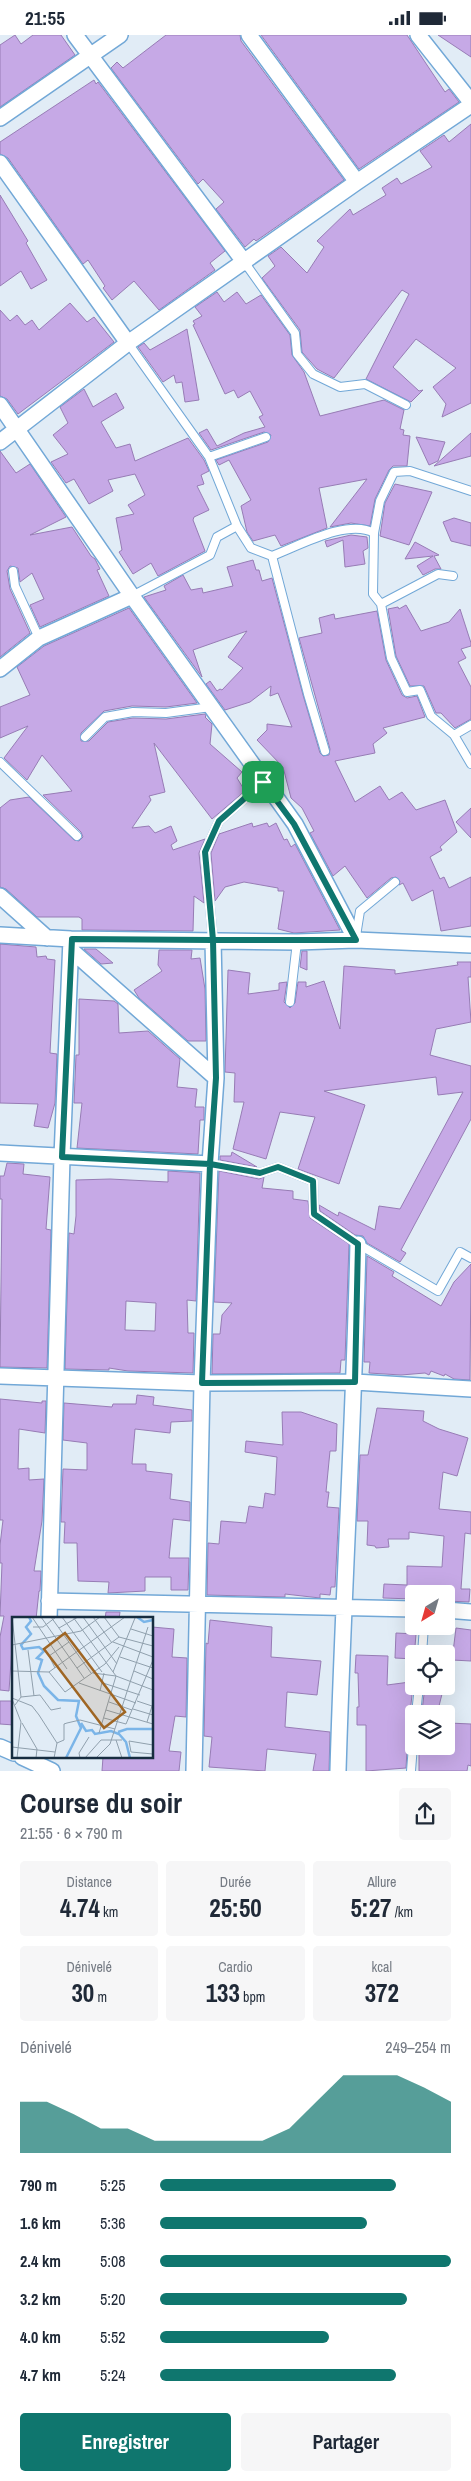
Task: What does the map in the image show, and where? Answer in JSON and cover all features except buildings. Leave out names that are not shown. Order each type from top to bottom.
[{"type":"street","points":[[75,35],[245,263]]},
{"type":"street","points":[[0,118],[91,57],[120,35]]},
{"type":"street","points":[[249,35],[357,182]]},
{"type":"street","points":[[0,441],[128,343],[471,104],[418,35]]},
{"type":"street","points":[[0,163],[128,343]]},
{"type":"street","points":[[0,405],[132,596],[294,824],[356,940]]},
{"type":"street","points":[[0,669],[39,638],[132,596]]},
{"type":"street","points":[[0,896],[47,938]]},
{"type":"street","points":[[0,935],[47,938],[71,944],[213,940],[297,942],[356,940],[471,945]]},
{"type":"street","points":[[194,1771],[199,1605],[202,1383],[210,1164],[216,1078],[213,940]]},
{"type":"street","points":[[71,944],[216,1078]]},
{"type":"street","points":[[49,1617],[62,1157],[71,944]]},
{"type":"street","points":[[0,1153],[210,1164]]},
{"type":"street","points":[[338,1771],[343,1609],[355,1382],[358,1244]]},
{"type":"street","points":[[0,1376],[202,1383],[355,1382],[471,1389]]},
{"type":"street","points":[[49,1601],[405,1609]]},
{"type":"street","points":[[455,1611],[471,1612]]},
{"type":"street","points":[[0,1747],[12,1752]]},
{"type":"street","points":[[27,1759],[49,1767]]},
{"type":"lane","points":[[245,263],[294,333],[296,354],[313,374],[340,387],[365,384],[406,405]]},
{"type":"lane","points":[[128,343],[209,457],[237,526],[251,548],[272,556],[344,529],[365,528],[374,533]]},
{"type":"lane","points":[[209,457],[266,437]]},
{"type":"lane","points":[[471,491],[410,471],[394,472],[380,501],[374,533],[373,594],[381,604],[390,658],[407,691],[420,690],[431,716],[454,735],[471,764]]},
{"type":"lane","points":[[132,596],[210,555],[218,537],[237,526]]},
{"type":"lane","points":[[272,556],[325,751]]},
{"type":"lane","points":[[13,571],[15,586],[39,638]]},
{"type":"lane","points":[[381,604],[438,574],[453,576]]},
{"type":"lane","points":[[85,737],[105,717],[133,711],[166,713],[211,707]]},
{"type":"lane","points":[[454,735],[471,725]]},
{"type":"lane","points":[[0,762],[77,836]]},
{"type":"lane","points":[[213,940],[205,852],[219,821],[263,782]]},
{"type":"lane","points":[[356,940],[360,911],[394,881]]},
{"type":"lane","points":[[290,1002],[297,942]]},
{"type":"lane","points":[[210,1164],[260,1173],[278,1167],[313,1181],[314,1214],[358,1244],[438,1291],[460,1252],[471,1258]]},
{"type":"lane","points":[[411,1771],[412,1755]]},
{"type":"route","points":[[263,782],[219,821],[205,852],[213,940],[72,939],[62,1157],[210,1164],[260,1173],[278,1167],[313,1181],[314,1214],[358,1244],[355,1382],[202,1383],[210,1164],[216,1078],[213,940],[297,942],[356,940],[294,824],[263,782]]}]
